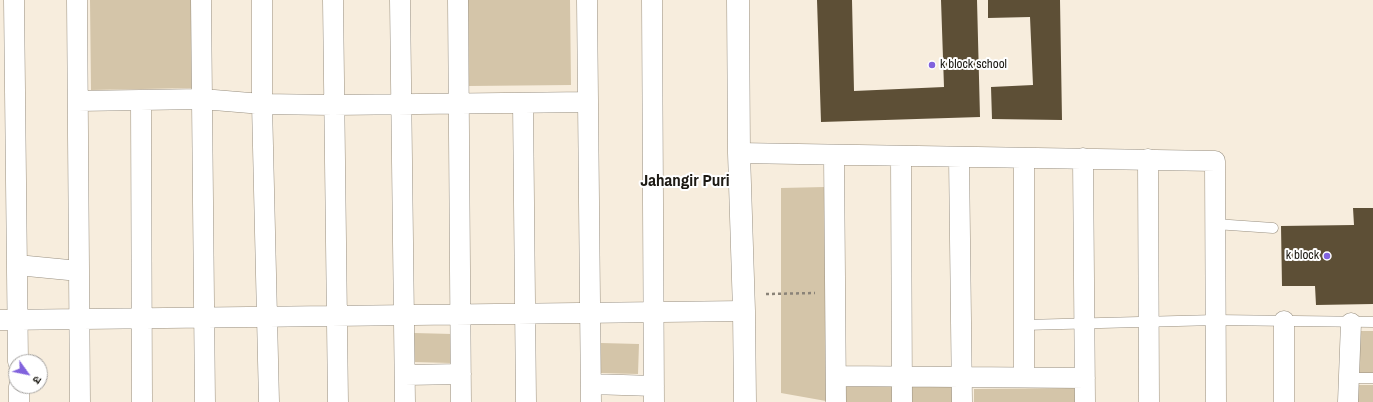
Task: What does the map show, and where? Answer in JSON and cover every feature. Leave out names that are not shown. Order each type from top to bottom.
[{"type":"street","points":[[14,0],[17,266],[9,320],[16,354]]},
{"type":"street","points":[[77,0],[80,402]]},
{"type":"street","points":[[201,0],[205,402]]},
{"type":"street","points":[[262,0],[262,104],[269,402]]},
{"type":"street","points":[[332,0],[338,402]]},
{"type":"street","points":[[400,0],[405,402]]},
{"type":"street","points":[[458,0],[461,402]]},
{"type":"street","points":[[587,0],[591,393],[654,394],[652,0]]},
{"type":"street","points":[[738,0],[739,154],[749,402]]},
{"type":"street","points":[[78,101],[202,99],[262,104],[333,105],[588,102]]},
{"type":"street","points":[[141,100],[142,402]]},
{"type":"street","points":[[523,103],[526,402]]},
{"type":"street","points":[[739,154],[1215,161],[1216,402]]},
{"type":"street","points":[[834,155],[836,402]]},
{"type":"street","points":[[901,156],[902,402]]},
{"type":"street","points":[[959,157],[962,402]]},
{"type":"street","points":[[1024,158],[1024,377]]},
{"type":"street","points":[[1083,158],[1085,402]]},
{"type":"street","points":[[1148,159],[1149,402]]},
{"type":"street","points":[[17,266],[79,271]]},
{"type":"street","points":[[9,320],[654,312],[744,303]]},
{"type":"street","points":[[1284,321],[1284,402]]},
{"type":"street","points":[[1348,402],[1350,323]]},
{"type":"street","points":[[405,375],[461,374]]},
{"type":"street","points":[[836,376],[1085,378]]},
{"type":"lane","points":[[1215,224],[1273,228]]},
{"type":"lane","points":[[1024,325],[1216,320],[1350,323],[1373,322]]},
{"type":"lane","points":[[1348,378],[1373,378]]},
{"type":"path","points":[[744,303],[835,292]]},
{"type":"shaded area","points":[[90,0],[192,0],[193,88],[91,90]]},
{"type":"shaded area","points":[[468,0],[570,0],[571,85],[469,86]]},
{"type":"shaded area","points":[[825,187],[826,401],[781,393],[781,188]]},
{"type":"shaded area","points":[[1356,331],[1373,331],[1373,377],[1355,377]]},
{"type":"shaded area","points":[[414,333],[452,334],[451,363],[413,362]]},
{"type":"shaded area","points":[[601,343],[639,344],[638,374],[600,373]]},
{"type":"shaded area","points":[[844,377],[895,378],[895,402],[843,402]]},
{"type":"shaded area","points":[[906,379],[958,379],[957,402],[906,402]]},
{"type":"shaded area","points":[[1358,385],[1373,385],[1373,402],[1357,402]]},
{"type":"shaded area","points":[[1076,388],[1076,402],[974,402],[974,389]]},
{"type":"building","points":[[817,0],[852,0],[854,91],[944,87],[941,0],[977,0],[980,117],[821,122]]},
{"type":"building","points":[[988,0],[1060,0],[1062,120],[992,119],[991,87],[1033,85],[1030,17],[988,18]]},
{"type":"building","name":"k block","points":[[1353,208],[1373,208],[1373,304],[1316,305],[1315,286],[1282,286],[1281,226],[1354,225]]},
{"type":"place","name":"k block school","points":[[932,65]]},
{"type":"place","name":"k block","points":[[1327,256]]},
{"type":"district","name":"Jahangir Puri","points":[[685,181]]}]
